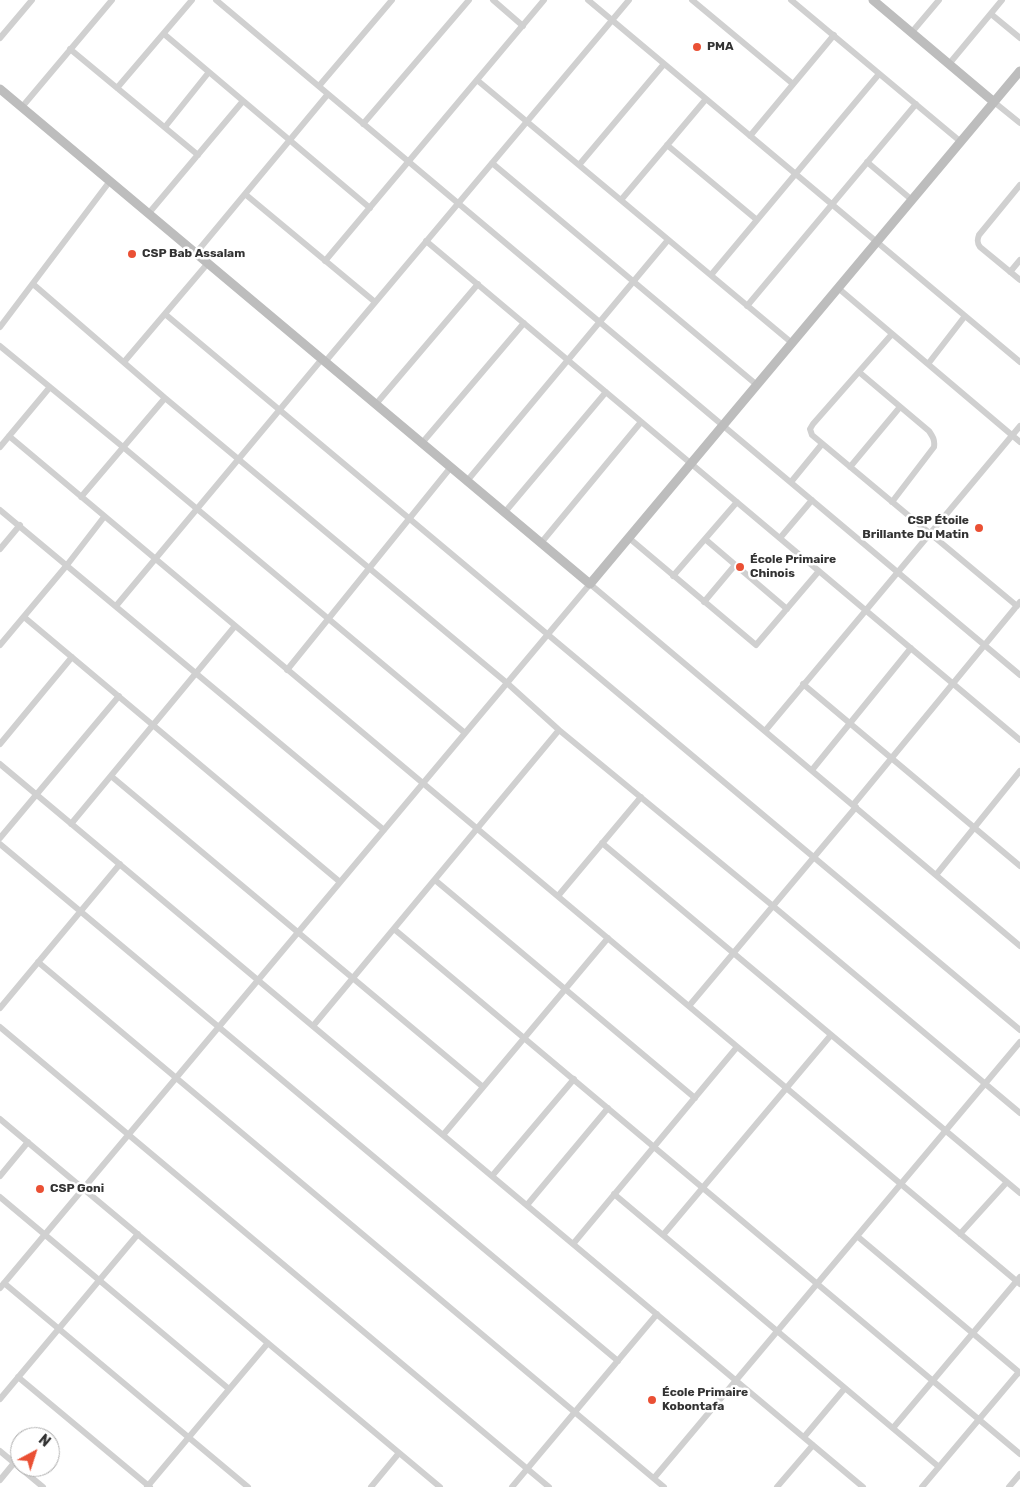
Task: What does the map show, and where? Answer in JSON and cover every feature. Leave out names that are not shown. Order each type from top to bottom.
[{"type":"street","points":[[0,38],[32,0]]},
{"type":"street","points":[[22,107],[112,0]]},
{"type":"street","points":[[118,88],[192,0]]},
{"type":"street","points":[[216,0],[1020,675]]},
{"type":"street","points":[[318,86],[391,0]]},
{"type":"street","points":[[364,124],[469,0]]},
{"type":"street","points":[[493,0],[523,26]]},
{"type":"street","points":[[325,261],[544,0]]},
{"type":"street","points":[[588,0],[1020,362]]},
{"type":"street","points":[[116,606],[238,459],[375,302],[628,0]]},
{"type":"street","points":[[692,0],[793,84]]},
{"type":"street","points":[[792,0],[961,142]]},
{"type":"street","points":[[873,0],[1020,123]]},
{"type":"street","points":[[912,32],[939,0]]},
{"type":"street","points":[[949,64],[1002,0]]},
{"type":"street","points":[[991,14],[1020,38]]},
{"type":"street","points":[[164,34],[370,208]]},
{"type":"street","points":[[750,136],[834,35]]},
{"type":"street","points":[[70,49],[198,155]]},
{"type":"street","points":[[579,165],[664,64]]},
{"type":"street","points":[[248,1487],[59,1329],[2,1286],[1020,71]]},
{"type":"street","points":[[165,127],[209,72]]},
{"type":"street","points":[[710,275],[879,74]]},
{"type":"street","points":[[477,80],[792,343]]},
{"type":"street","points":[[0,89],[1020,946]]},
{"type":"street","points":[[196,253],[328,94]]},
{"type":"street","points":[[621,200],[706,99]]},
{"type":"street","points":[[149,214],[243,101]]},
{"type":"street","points":[[747,306],[916,104]]},
{"type":"street","points":[[667,145],[757,220]]},
{"type":"street","points":[[867,162],[912,200]]},
{"type":"street","points":[[492,163],[757,385]]},
{"type":"street","points":[[0,327],[110,181]]},
{"type":"street","points":[[1020,185],[977,240],[980,247],[1020,280]]},
{"type":"street","points":[[245,194],[375,302]]},
{"type":"street","points":[[468,481],[668,240]]},
{"type":"street","points":[[426,241],[1020,740]]},
{"type":"street","points":[[1010,272],[1020,260]]},
{"type":"street","points":[[124,362],[208,263]]},
{"type":"street","points":[[33,284],[165,398],[507,683],[560,730],[1020,1113]]},
{"type":"street","points":[[376,404],[478,284]]},
{"type":"street","points":[[838,288],[1020,442]]},
{"type":"street","points":[[165,314],[1020,1030]]},
{"type":"street","points":[[928,364],[965,316]]},
{"type":"street","points":[[422,442],[524,323]]},
{"type":"street","points":[[689,1006],[814,857],[891,758],[1018,604],[930,534],[812,435],[810,429],[892,334]]},
{"type":"street","points":[[0,346],[124,447],[465,734]]},
{"type":"street","points":[[859,372],[929,431],[935,442],[934,447],[892,502]]},
{"type":"street","points":[[0,447],[50,387]]},
{"type":"street","points":[[505,512],[606,392]]},
{"type":"street","points":[[82,498],[165,398]]},
{"type":"street","points":[[850,467],[900,407]]},
{"type":"street","points":[[541,542],[641,422]]},
{"type":"street","points":[[765,731],[1020,426]]},
{"type":"street","points":[[9,436],[960,1234],[1019,1281],[893,1428]]},
{"type":"street","points":[[791,482],[822,444]]},
{"type":"street","points":[[287,670],[451,467]]},
{"type":"street","points":[[780,538],[812,500]]},
{"type":"street","points":[[673,576],[736,502]]},
{"type":"street","points":[[0,510],[384,830]]},
{"type":"street","points":[[0,645],[67,565],[104,516]]},
{"type":"street","points":[[0,549],[20,525]]},
{"type":"street","points":[[628,538],[756,645],[819,571]]},
{"type":"street","points":[[705,539],[786,609]]},
{"type":"street","points":[[704,602],[735,565]]},
{"type":"street","points":[[24,617],[340,882]]},
{"type":"street","points":[[71,824],[235,626]]},
{"type":"street","points":[[812,770],[911,648]]},
{"type":"street","points":[[0,744],[72,658]]},
{"type":"street","points":[[803,684],[974,828],[1019,862]]},
{"type":"street","points":[[0,838],[119,696]]},
{"type":"street","points":[[313,1026],[560,730]]},
{"type":"street","points":[[0,764],[863,1487]]},
{"type":"street","points":[[936,875],[1020,772]]},
{"type":"street","points":[[111,776],[483,1087]]},
{"type":"street","points":[[558,896],[640,797]]},
{"type":"street","points":[[602,843],[1020,1193]]},
{"type":"street","points":[[0,844],[618,1361]]},
{"type":"street","points":[[0,1008],[120,864]]},
{"type":"street","points":[[435,880],[695,1098]]},
{"type":"street","points":[[394,929],[1020,1454]]},
{"type":"street","points":[[443,1135],[608,938]]},
{"type":"street","points":[[38,962],[664,1487]]},
{"type":"street","points":[[0,1027],[549,1487]]},
{"type":"street","points":[[663,1235],[831,1035]]},
{"type":"street","points":[[654,1478],[1020,1042]]},
{"type":"street","points":[[573,1244],[737,1047]]},
{"type":"street","points":[[492,1176],[574,1080]]},
{"type":"street","points":[[527,1205],[608,1108]]},
{"type":"street","points":[[0,1119],[440,1487]]},
{"type":"street","points":[[0,1176],[28,1142]]},
{"type":"street","points":[[960,1234],[1007,1182]]},
{"type":"street","points":[[614,1194],[939,1467]]},
{"type":"street","points":[[0,1197],[229,1389]]},
{"type":"street","points":[[0,1399],[138,1234]]},
{"type":"street","points":[[857,1236],[1019,1372],[922,1487]]},
{"type":"street","points":[[512,1487],[657,1314]]},
{"type":"street","points":[[18,1377],[148,1487],[268,1343]]},
{"type":"street","points":[[804,1437],[845,1388]]},
{"type":"street","points":[[777,1487],[813,1445]]},
{"type":"street","points":[[0,1451],[10,1460]]},
{"type":"street","points":[[371,1487],[399,1453]]},
{"type":"street","points":[[0,1480],[10,1468]]},
{"type":"street","points":[[1009,1487],[1020,1474]]},
{"type":"street","points":[[31,1477],[43,1487]]},
{"type":"place","name":"PMA","points":[[697,47]]},
{"type":"place","name":"CSP Bab Assalam","points":[[132,254]]},
{"type":"place","name":"CSP Étoile Brillante Du Matin","points":[[979,528]]},
{"type":"place","name":"École Primaire Chinois","points":[[740,567]]},
{"type":"place","name":"CSP Goni","points":[[40,1189]]},
{"type":"place","name":"École Primaire Kobontafa","points":[[652,1400]]}]
